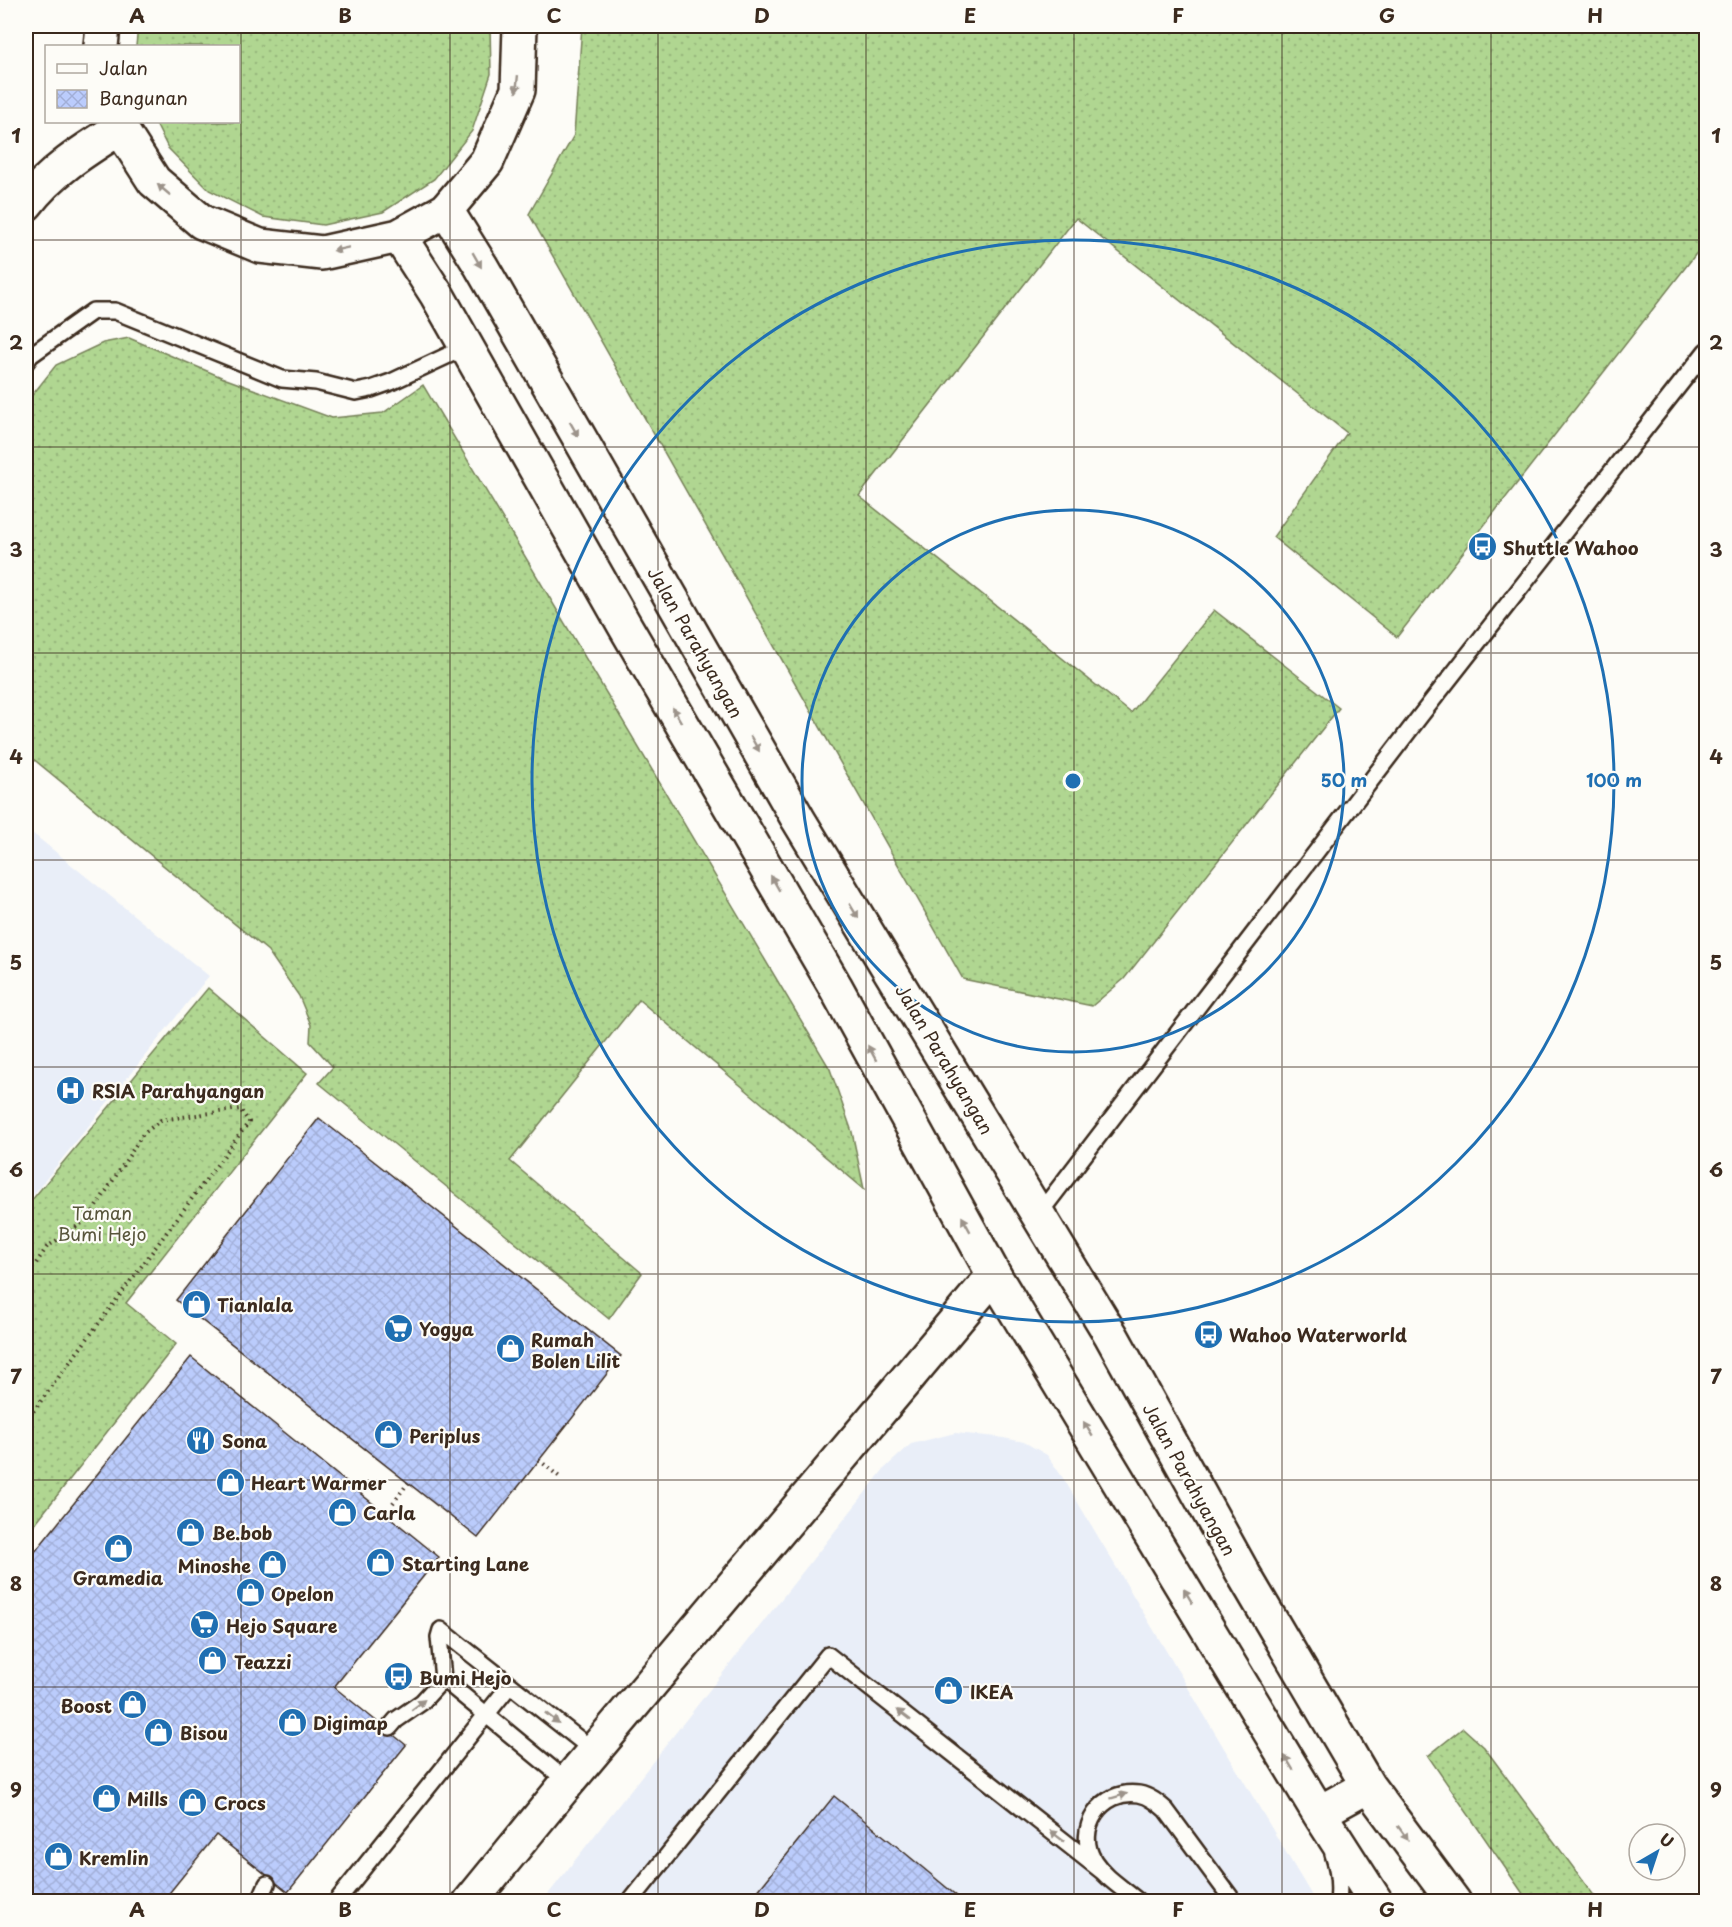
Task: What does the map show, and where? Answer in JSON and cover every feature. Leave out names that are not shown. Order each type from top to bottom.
[{"type":"main road","points":[[101,45],[103,26]]},
{"type":"main road","points":[[26,204],[35,192],[69,161],[119,125],[154,182],[202,222],[260,246],[322,253],[399,237],[446,210],[487,161],[518,90],[520,26]]},
{"type":"main road","name":"Jalan Parahyangan","points":[[446,210],[481,266],[798,819],[1111,1335],[1244,1575],[1368,1786],[1454,1902]]},
{"type":"main road","points":[[399,237],[437,295],[835,986],[994,1275],[1319,1813],[1376,1902]]},
{"type":"main road","points":[[470,1902],[994,1275]]},
{"type":"main road","points":[[1319,1813],[1368,1786]]},
{"type":"lane","points":[[26,362],[31,355],[93,311],[115,311],[282,379],[316,382],[356,392],[391,382],[466,347]]},
{"type":"lane","points":[[1039,1214],[1414,724],[1707,351]]},
{"type":"lane","points":[[568,1782],[443,1679],[439,1637],[441,1630],[594,1751]]},
{"type":"lane","points":[[630,1902],[828,1655],[1139,1902]]},
{"type":"lane","points":[[390,1728],[396,1720],[422,1702],[443,1679]]},
{"type":"lane","points":[[336,1902],[510,1685]]},
{"type":"lane","points":[[1103,1872],[1094,1861],[1088,1848],[1087,1833],[1091,1819],[1099,1807],[1111,1798],[1125,1793],[1141,1794],[1155,1800],[1166,1810],[1234,1902]]},
{"type":"lane","points":[[1319,1813],[1336,1863],[1338,1902]]},
{"type":"lane","points":[[265,1902],[263,1893],[267,1884]]},
{"type":"path","points":[[26,1278],[47,1247],[87,1219],[143,1134],[161,1120],[240,1109],[249,1122],[26,1421],[34,1436],[32,1455],[26,1465]]},
{"type":"path","points":[[539,1460],[562,1479]]},
{"type":"path","points":[[393,1503],[408,1483]]},
{"type":"shaded area","name":"RSIA Parahyangan","points":[[26,828],[209,976],[26,1204]]},
{"type":"shaded area","name":"IKEA","points":[[955,1433],[1024,1442],[1047,1455],[1065,1481],[1315,1901],[542,1902],[884,1469],[911,1444]]},
{"type":"green space","points":[[138,26],[490,26],[491,74],[472,131],[434,179],[383,212],[323,225],[263,217],[209,190],[168,148],[156,123],[240,123],[240,45],[136,45]]},
{"type":"green space","points":[[582,26],[1706,26],[1706,241],[1397,637],[1273,537],[1347,433],[1076,218],[859,496],[1131,713],[1214,610],[1339,708],[1124,979],[1092,1006],[963,979],[529,214],[574,135]]},
{"type":"green space","points":[[129,338],[226,379],[332,418],[383,413],[423,385],[830,1069],[852,1132],[864,1189],[639,1000],[510,1161],[642,1273],[609,1319],[319,1083],[333,1067],[310,1042],[311,1025],[299,996],[268,951],[26,753],[26,403],[56,365],[103,343]]},
{"type":"green space","name":"Taman Bumi Hejo","points":[[208,988],[307,1073],[126,1303],[176,1344],[26,1535],[26,1207]]},
{"type":"green space","points":[[1463,1728],[1484,1747],[1598,1901],[1528,1901],[1428,1756]]},
{"type":"building","name":"Yogya","points":[[319,1118],[621,1356],[478,1538],[176,1300]]},
{"type":"building","name":"Hejo Square","points":[[191,1357],[439,1557],[334,1687],[406,1745],[288,1892],[216,1835],[162,1902],[26,1902],[26,1563]]},
{"type":"building","points":[[834,1796],[905,1853],[964,1902],[749,1902]]},
{"type":"place","name":"Shuttle Wahoo","points":[[1482,547]]},
{"type":"place","name":"RSIA Parahyangan","points":[[71,1090]]},
{"type":"place","name":"Tianlala","points":[[196,1304]]},
{"type":"place","name":"Yogya","points":[[398,1328]]},
{"type":"place","name":"Wahoo Waterworld","points":[[1208,1334]]},
{"type":"place","name":"Rumah Bolen Lilit","points":[[510,1349]]},
{"type":"place","name":"Periplus","points":[[388,1435]]},
{"type":"place","name":"Sona","points":[[201,1440]]},
{"type":"place","name":"Heart Warmer","points":[[230,1482]]},
{"type":"place","name":"Carla","points":[[342,1512]]},
{"type":"place","name":"Be.bob","points":[[191,1532]]},
{"type":"place","name":"Gramedia","points":[[118,1548]]},
{"type":"place","name":"Starting Lane","points":[[381,1563]]},
{"type":"place","name":"Minoshe","points":[[272,1565]]},
{"type":"place","name":"Opelon","points":[[250,1593]]},
{"type":"place","name":"Hejo Square","points":[[205,1625]]},
{"type":"place","name":"Teazzi","points":[[213,1661]]},
{"type":"place","name":"Bumi Hejo","points":[[398,1677]]},
{"type":"place","name":"IKEA","points":[[949,1691]]},
{"type":"place","name":"Boost","points":[[133,1705]]},
{"type":"place","name":"Digimap","points":[[292,1722]]},
{"type":"place","name":"Bisou","points":[[159,1732]]},
{"type":"place","name":"Mills","points":[[106,1798]]},
{"type":"place","name":"Crocs","points":[[193,1802]]},
{"type":"place","name":"Kremlin","points":[[58,1857]]}]
